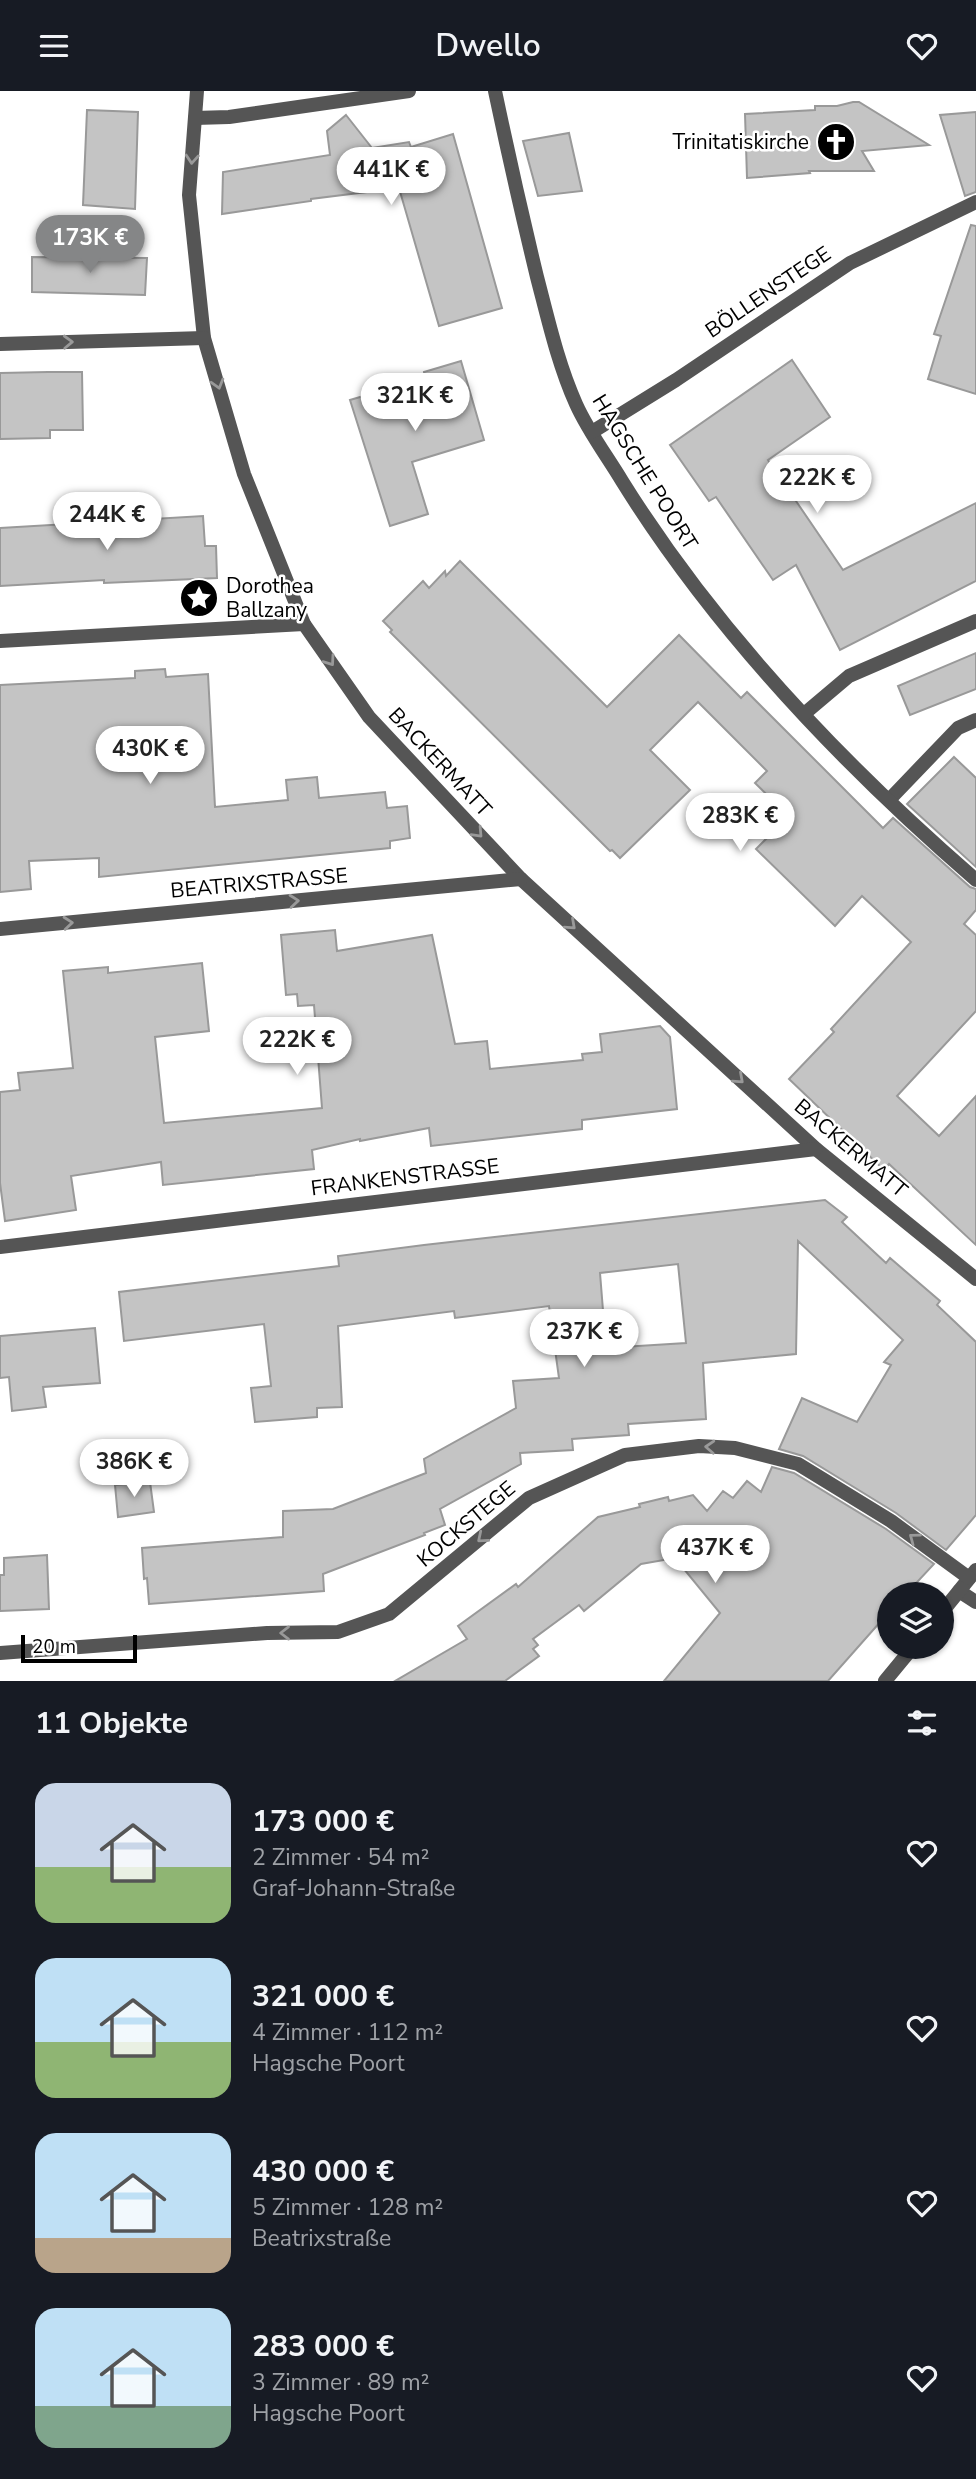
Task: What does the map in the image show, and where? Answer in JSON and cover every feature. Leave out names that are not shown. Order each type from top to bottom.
[{"type":"street","name":"BACKERMATT","points":[[197,91],[189,195],[204,338],[244,474],[304,624],[369,717],[521,879],[816,1149],[976,1279]]},
{"type":"street","points":[[195,118],[229,117],[409,91]]},
{"type":"street","name":"HAGSCHE POORT","points":[[495,91],[519,202],[554,339],[576,404],[592,432],[648,522],[741,644],[804,714],[889,800],[975,878]]},
{"type":"street","name":"BÖLLENSTEGE","points":[[592,432],[676,380],[850,263],[976,202]]},
{"type":"street","points":[[0,344],[204,338]]},
{"type":"street","points":[[804,714],[849,676],[976,621]]},
{"type":"street","points":[[0,641],[304,624]]},
{"type":"street","points":[[889,800],[958,728],[976,720]]},
{"type":"street","name":"BEATRIXSTRASSE","points":[[0,929],[521,879]]},
{"type":"street","name":"FRANKENSTRASSE","points":[[0,1247],[816,1149]]},
{"type":"street","name":"KOCKSTEGE","points":[[0,1653],[267,1633],[338,1632],[389,1614],[529,1498],[625,1455],[699,1446],[735,1448],[798,1464],[972,1574]]},
{"type":"street","points":[[954,1597],[972,1574]]},
{"type":"street","points":[[959,1591],[976,1602]]},
{"type":"street","points":[[885,1681],[903,1659]]},
{"type":"building","name":"Trinitatiskirche","points":[[859,102],[929,145],[862,151],[874,171],[809,171],[810,173],[747,178],[745,114],[815,110],[815,106],[837,106]]},
{"type":"building","points":[[87,110],[138,112],[135,209],[83,205]]},
{"type":"building","points":[[976,112],[976,192],[965,196],[940,115]]},
{"type":"building","points":[[346,115],[372,148],[409,142],[411,147],[453,134],[502,308],[439,326],[399,188],[222,214],[223,172],[330,155],[327,131]]},
{"type":"building","points":[[569,133],[582,191],[538,196],[523,141]]},
{"type":"building","points":[[971,225],[976,226],[976,394],[928,379],[941,336],[934,334]]},
{"type":"building","points":[[32,257],[147,258],[145,295],[32,292]]},
{"type":"building","points":[[792,360],[830,417],[768,460],[843,570],[976,503],[976,581],[840,650],[796,565],[773,580],[716,497],[709,501],[670,445]]},
{"type":"building","points":[[461,361],[484,440],[412,462],[428,514],[390,526],[350,400],[425,378],[424,372]]},
{"type":"building","points":[[82,372],[83,430],[50,430],[50,438],[0,439],[0,373]]},
{"type":"building","points":[[203,516],[205,546],[216,546],[217,578],[104,583],[104,580],[0,586],[0,528]]},
{"type":"building","points":[[460,561],[607,707],[679,635],[741,698],[747,692],[883,828],[893,818],[970,887],[976,889],[976,910],[964,924],[976,935],[976,1011],[897,1096],[939,1136],[976,1096],[976,1245],[889,1164],[884,1170],[789,1079],[834,1032],[831,1029],[911,942],[862,896],[835,926],[756,849],[789,816],[755,783],[767,771],[698,702],[650,750],[690,790],[620,858],[610,851],[390,632],[392,630],[383,621],[423,581],[429,588],[445,571],[446,576]]},
{"type":"building","points":[[976,653],[976,689],[910,715],[898,686]]},
{"type":"building","points":[[165,669],[166,677],[208,674],[215,807],[288,800],[286,780],[317,777],[319,798],[385,792],[387,808],[407,806],[410,838],[390,841],[390,848],[99,877],[99,858],[29,861],[31,889],[0,892],[0,685],[135,678],[135,671]]},
{"type":"building","points":[[954,757],[976,778],[976,867],[907,804]]},
{"type":"building","points":[[335,930],[337,951],[432,935],[455,1044],[487,1041],[490,1069],[583,1060],[582,1054],[602,1052],[600,1034],[660,1026],[670,1037],[677,1109],[582,1120],[582,1129],[431,1146],[429,1128],[360,1139],[312,1150],[314,1169],[163,1185],[161,1162],[71,1176],[76,1210],[5,1221],[0,1183],[0,1092],[20,1090],[18,1073],[73,1068],[63,971],[108,967],[108,973],[202,963],[209,1031],[155,1037],[164,1123],[322,1108],[314,1005],[298,1006],[297,994],[286,995],[281,935]]},
{"type":"building","points":[[825,1200],[847,1217],[842,1222],[886,1263],[890,1258],[940,1301],[937,1305],[976,1342],[976,1515],[946,1550],[896,1513],[803,1456],[779,1449],[802,1398],[857,1422],[891,1365],[884,1362],[903,1340],[798,1241],[796,1354],[703,1363],[706,1419],[628,1424],[629,1435],[572,1439],[573,1450],[520,1453],[521,1464],[440,1509],[445,1525],[323,1574],[324,1591],[149,1604],[142,1548],[283,1537],[283,1511],[333,1509],[426,1473],[424,1459],[516,1408],[513,1381],[559,1378],[549,1306],[455,1318],[454,1311],[338,1326],[342,1407],[317,1408],[317,1417],[255,1422],[251,1388],[271,1386],[264,1324],[124,1341],[119,1292],[339,1266],[338,1256]],"holes":[[[678,1264],[686,1343],[606,1348],[600,1273]]]},
{"type":"building","points":[[95,1328],[100,1383],[43,1387],[46,1407],[12,1411],[9,1377],[0,1378],[0,1336]]},
{"type":"building","points":[[772,1467],[794,1473],[886,1529],[934,1564],[917,1582],[877,1582],[877,1626],[828,1681],[664,1681],[720,1613],[675,1558],[641,1564],[584,1611],[579,1605],[533,1639],[538,1645],[533,1649],[539,1656],[505,1681],[395,1681],[467,1639],[458,1626],[516,1584],[518,1587],[598,1517],[668,1497],[669,1501],[693,1495],[707,1511],[723,1491],[733,1498],[747,1481],[761,1492]]},
{"type":"building","points":[[150,1482],[154,1512],[118,1517],[115,1485]]},
{"type":"building","points":[[47,1555],[49,1609],[0,1611],[0,1575],[4,1575],[4,1558]]},
{"type":"place","name":"Trinitatiskirche","points":[[836,142]]},
{"type":"place","name":"Dorothea Ballzany","points":[[199,598]]}]
